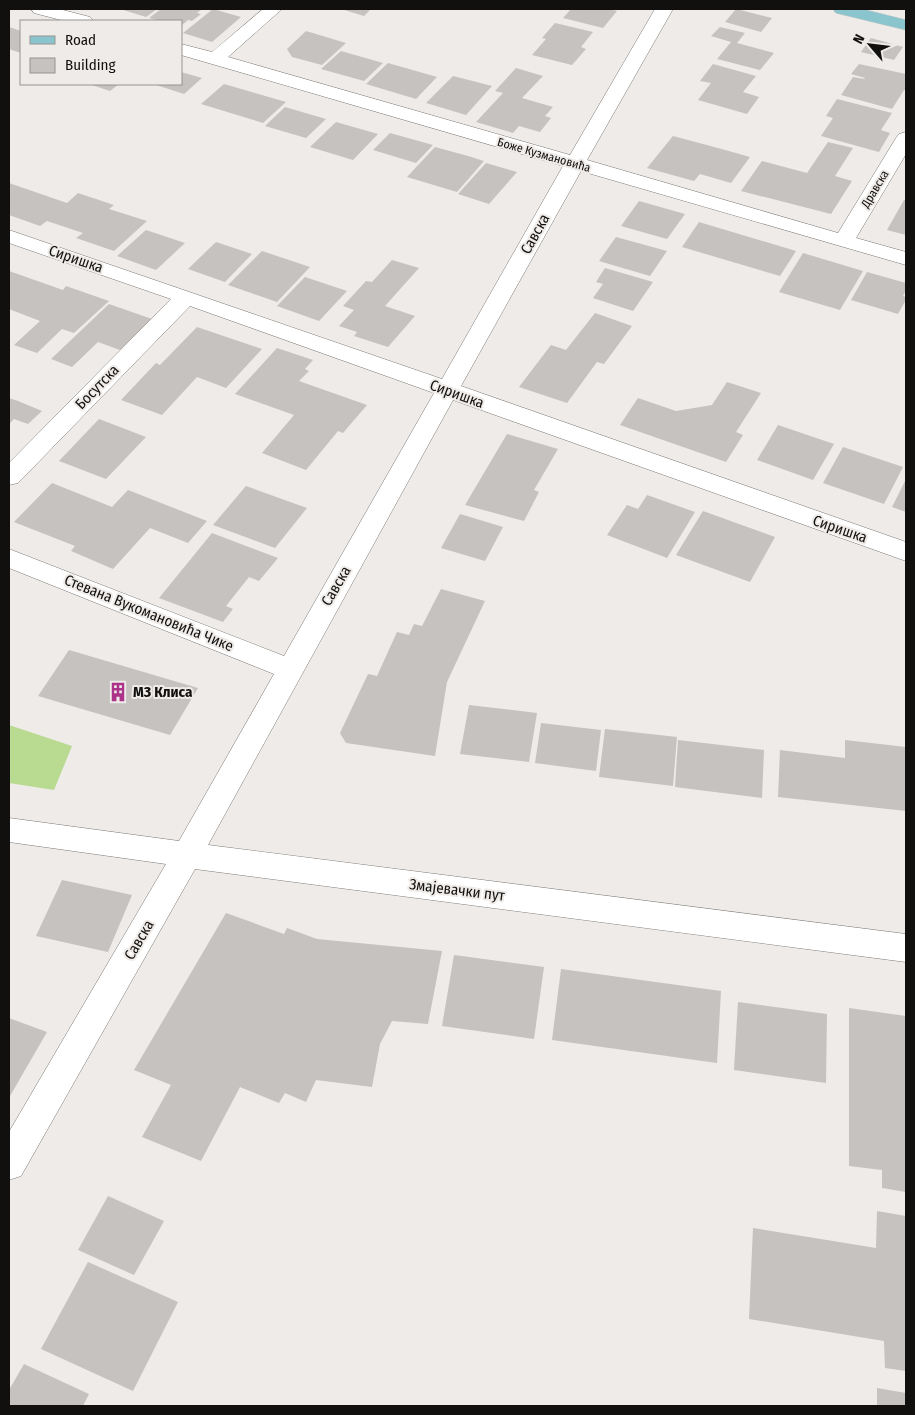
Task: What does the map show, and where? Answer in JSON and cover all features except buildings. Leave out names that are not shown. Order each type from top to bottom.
[{"type":"main road","points":[[842,9],[906,25]]},
{"type":"street","points":[[40,9],[80,20]]},
{"type":"street","points":[[215,59],[273,9]]},
{"type":"street","name":"Савска","points":[[9,1164],[187,855],[574,164],[664,9]]},
{"type":"street","name":"Боже Кузмановића","points":[[182,49],[906,259]]},
{"type":"street","name":"Дравска","points":[[844,241],[906,138]]},
{"type":"street","name":"Сиришка","points":[[9,236],[906,552]]},
{"type":"street","name":"Босутска","points":[[9,477],[186,297]]},
{"type":"street","name":"Стевана Вукомановића Чике","points":[[9,558],[290,669]]},
{"type":"street","name":"Змајевачки пут","points":[[9,830],[187,855],[906,948]]},
{"type":"green space","points":[[9,725],[72,746],[54,790],[9,783]]},
{"type":"place","name":"МЗ Клиса","points":[[118,692]]}]
